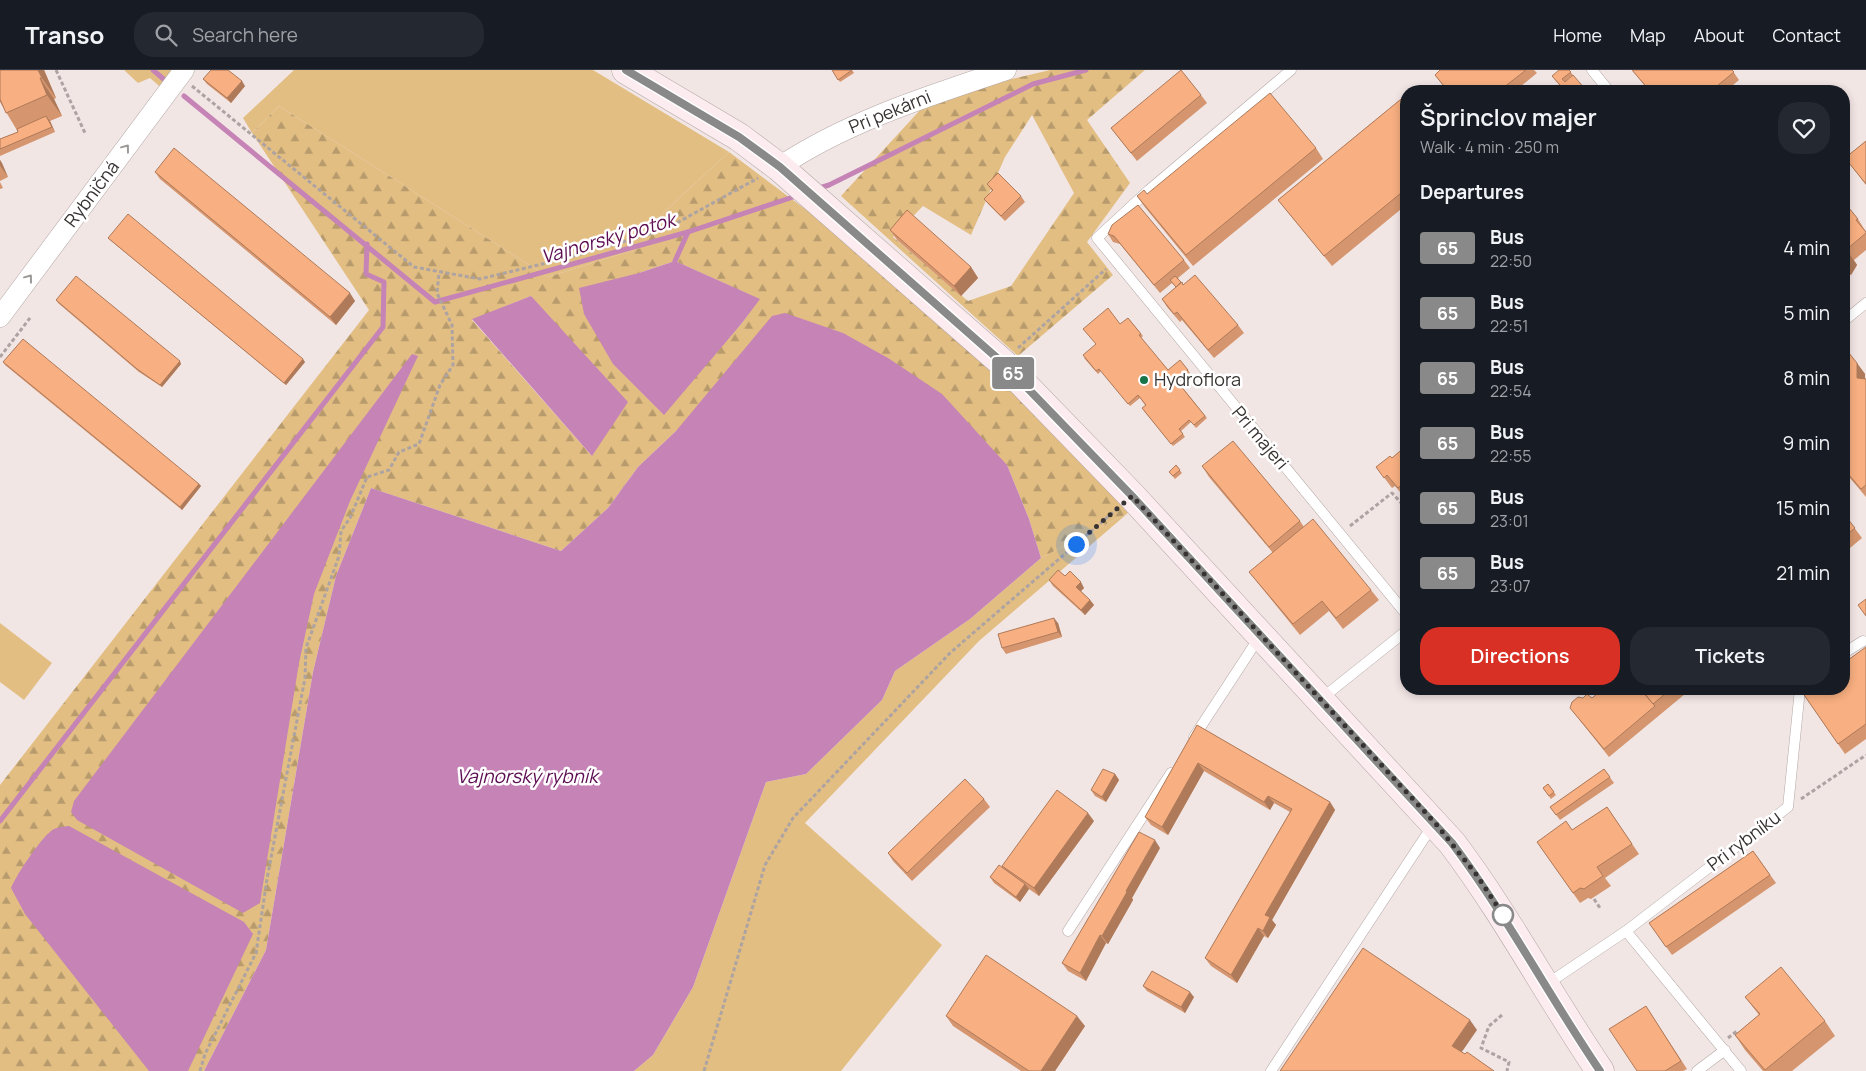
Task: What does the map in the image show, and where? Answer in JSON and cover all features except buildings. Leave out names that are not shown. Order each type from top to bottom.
[{"type":"main road","points":[[626,70],[739,137],[797,182],[1005,365],[1132,496],[1436,824],[1492,898],[1544,986],[1600,1071]]},
{"type":"street","name":"Pri pekárni","points":[[797,182],[799,154],[877,115],[1006,70]]},
{"type":"street","name":"Rybničná","points":[[0,318],[180,80]]},
{"type":"lane","name":"Pri majeri","points":[[1291,70],[1156,184],[1097,238],[1400,607]]},
{"type":"lane","points":[[1592,70],[1604,85]]},
{"type":"lane","points":[[1850,316],[1866,303]]},
{"type":"lane","points":[[1186,750],[1260,636]]},
{"type":"lane","points":[[1320,699],[1400,636]]},
{"type":"lane","points":[[1850,649],[1863,640]]},
{"type":"lane","points":[[1788,807],[1799,695]]},
{"type":"lane","points":[[1068,931],[1175,767]]},
{"type":"lane","name":"Pri rybníku","points":[[1544,986],[1626,930],[1788,807]]},
{"type":"lane","points":[[1271,1071],[1424,837],[1436,824]]},
{"type":"lane","points":[[1626,930],[1741,1071]]},
{"type":"lane","points":[[1696,1071],[1722,1047]]},
{"type":"path","points":[[56,70],[85,133]]},
{"type":"path","points":[[180,80],[414,267],[439,273],[480,279],[563,259],[664,230],[797,182]]},
{"type":"path","points":[[1013,352],[1115,260]]},
{"type":"path","points":[[200,1071],[204,1054],[256,953],[267,879],[305,678],[306,648],[339,556],[341,531],[350,518],[367,477],[389,470],[399,452],[419,444],[440,384],[453,365],[452,325],[438,293],[439,273]]},
{"type":"path","points":[[0,357],[30,318]]},
{"type":"path","points":[[1340,534],[1392,493],[1400,502]]},
{"type":"path","points":[[704,1071],[765,865],[793,818],[950,653],[1132,496]]},
{"type":"path","name":"Pri rybníku","points":[[1788,807],[1866,755]]},
{"type":"path","points":[[1594,899],[1600,908]]},
{"type":"path","points":[[1502,1015],[1489,1026],[1481,1048],[1510,1062],[1507,1071]]},
{"type":"path","points":[[1722,1047],[1737,1031],[1742,1037]]},
{"type":"green space","points":[[124,70],[179,70],[164,90],[150,78],[138,83]]},
{"type":"green space","points":[[294,70],[593,70],[729,152],[663,213],[640,248],[548,277],[279,106],[252,133],[243,118]]},
{"type":"green space","points":[[1050,70],[1145,70],[1087,120],[1130,183],[1087,242],[1113,275],[1018,356],[841,196],[921,109],[978,87]],"holes":[[[1032,115],[1074,193],[1011,286],[968,301],[893,237],[923,206],[971,235],[1005,157]]]},
{"type":"green space","points":[[279,106],[548,277],[640,248],[663,213],[729,152],[813,215],[998,377],[1108,485],[1128,513],[1041,558],[1029,519],[1007,465],[676,431],[638,467],[608,508],[561,551],[371,488],[336,576],[313,672],[266,950],[204,1071],[0,1071],[0,785],[369,310],[252,133]],"holes":[[[675,261],[759,299],[742,323],[709,360],[639,273]],[[531,296],[592,456],[472,320]]]},
{"type":"green space","points":[[1128,513],[979,641],[805,823],[942,945],[841,1071],[634,1071],[653,1055],[693,987],[766,782],[806,774],[882,700],[895,671],[970,619],[1041,558]]},
{"type":"green space","points":[[0,623],[52,663],[24,700],[0,682]]},
{"type":"water","points":[[675,261],[760,299],[664,415],[613,364],[584,314],[579,288],[639,273]]},
{"type":"water","points":[[531,296],[628,402],[592,456],[472,319]]},
{"type":"water","name":"Vajnorský rybník","points":[[785,313],[843,333],[888,358],[942,394],[1007,465],[1029,519],[1041,558],[970,619],[895,671],[882,700],[806,774],[766,782],[693,987],[653,1055],[634,1071],[204,1071],[266,950],[313,672],[336,576],[371,488],[561,551],[608,508],[638,467],[676,431],[772,316]]},
{"type":"water","points":[[412,354],[418,356],[350,501],[314,594],[299,663],[260,903],[243,913],[77,820],[71,812],[74,801]]},
{"type":"water","points":[[69,826],[244,922],[253,934],[188,1071],[149,1071],[25,914],[11,888],[45,836],[54,829]]},
{"type":"waterway","name":"Vajnorský potok","points":[[153,70],[167,82]]},
{"type":"waterway","name":"Vajnorský potok","points":[[816,189],[829,185],[1033,84],[1086,70]]},
{"type":"waterway","name":"Vajnorský potok","points":[[184,96],[435,302],[688,232],[799,195]]},
{"type":"waterway","points":[[675,261],[688,232]]},
{"type":"waterway","points":[[0,821],[383,327],[384,282],[366,274],[367,244]]},
{"type":"bus line","name":"65","points":[[626,70],[739,137],[780,167],[850,227],[897,272],[960,327],[984,345],[1080,440],[1452,843],[1492,898],[1544,986],[1600,1071]]},
{"type":"place","name":"Hydroflora","points":[[1144,380]]},
{"type":"route","points":[[1076,544],[1132,496],[1436,824],[1476,874],[1503,915]]}]
